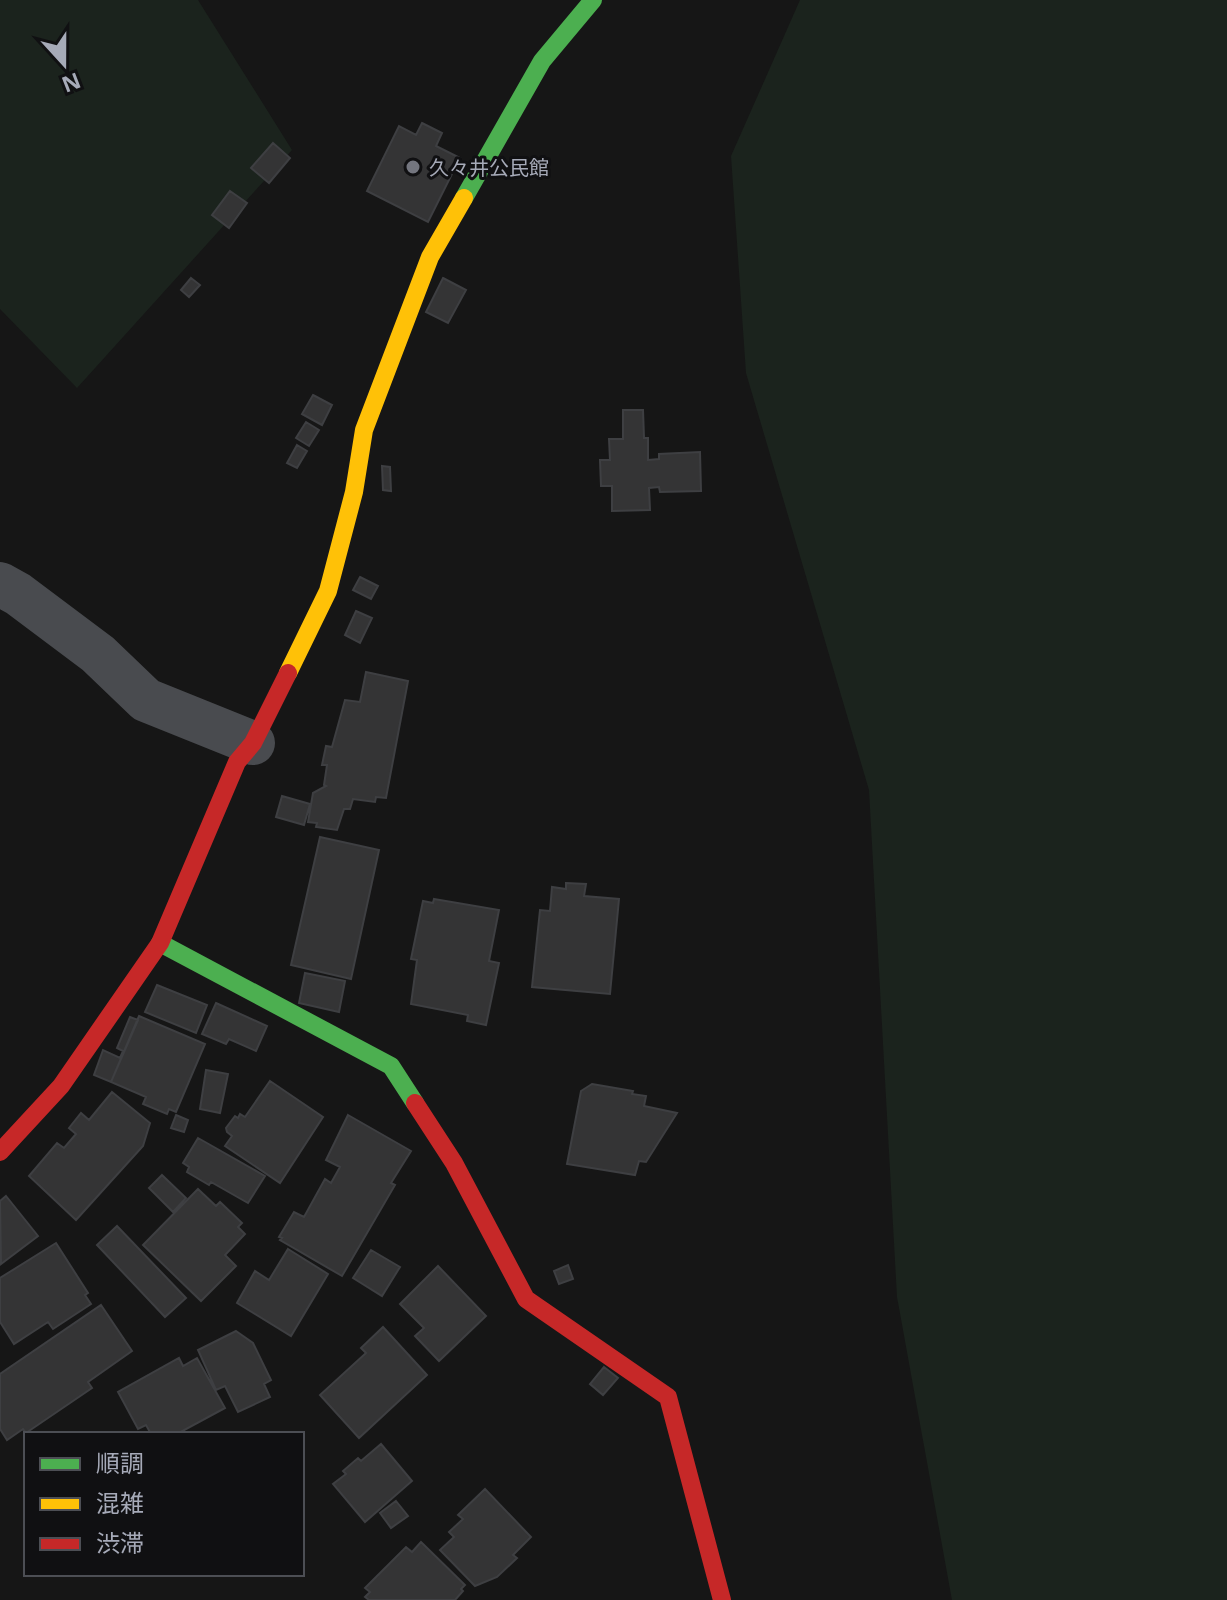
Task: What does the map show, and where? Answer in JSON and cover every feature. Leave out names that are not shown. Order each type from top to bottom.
[{"type":"street","points":[[0,1152],[61,1086],[160,943],[237,762],[253,743],[328,591],[354,492],[364,430],[430,257],[542,61],[593,0]]},
{"type":"street","points":[[0,584],[98,654],[146,700],[253,743]]},
{"type":"street","points":[[160,943],[391,1066],[454,1163],[526,1299],[668,1397],[722,1600]]},
{"type":"shaded area","points":[[0,0],[198,0],[292,150],[77,388],[0,309]]},
{"type":"shaded area","points":[[800,0],[1227,0],[1227,1600],[952,1600],[897,1297],[869,790],[746,373],[731,156]]},
{"type":"building","points":[[422,123],[442,133],[436,146],[460,158],[428,222],[367,191],[399,126],[416,135]]},
{"type":"building","points":[[273,143],[290,158],[269,183],[251,168]]},
{"type":"building","points":[[230,191],[247,203],[229,228],[212,215]]},
{"type":"building","points":[[191,278],[200,285],[189,297],[181,290]]},
{"type":"building","points":[[443,278],[466,290],[448,323],[426,312]]},
{"type":"building","points":[[313,395],[332,405],[322,425],[302,414]]},
{"type":"building","points":[[623,410],[643,410],[648,460],[659,459],[659,454],[700,452],[701,491],[660,492],[659,487],[649,488],[650,510],[612,511],[612,486],[601,486],[600,460],[610,460],[609,439],[623,439]]},
{"type":"building","points":[[306,422],[319,430],[309,446],[296,438]]},
{"type":"building","points":[[297,445],[307,451],[297,468],[287,463]]},
{"type":"building","points":[[382,466],[390,467],[391,491],[383,490]]},
{"type":"building","points":[[360,577],[378,586],[371,599],[353,590]]},
{"type":"building","points":[[356,611],[372,618],[360,643],[345,635]]},
{"type":"building","points":[[366,672],[408,681],[386,798],[376,797],[375,802],[353,799],[350,809],[344,809],[337,830],[316,827],[317,823],[308,822],[313,793],[326,786],[327,765],[322,765],[326,746],[332,747],[345,700],[360,702]]},
{"type":"building","points":[[282,796],[310,804],[304,825],[276,817]]},
{"type":"building","points":[[320,837],[379,850],[351,979],[291,965]]},
{"type":"building","points":[[566,883],[586,884],[584,896],[619,899],[610,994],[532,987],[540,910],[550,911],[552,887],[566,889]]},
{"type":"building","points":[[434,899],[499,910],[489,961],[499,963],[486,1025],[467,1021],[468,1015],[411,1004],[417,960],[411,959],[423,901],[433,903]]},
{"type":"building","points":[[305,973],[345,981],[339,1012],[299,1003]]},
{"type":"building","points":[[157,985],[207,1005],[196,1033],[145,1012]]},
{"type":"building","points":[[216,1003],[267,1026],[256,1051],[229,1039],[226,1044],[202,1034]]},
{"type":"building","points":[[139,1016],[205,1044],[176,1112],[169,1109],[167,1114],[143,1104],[146,1097],[111,1082]]},
{"type":"building","points":[[130,1017],[138,1020],[111,1082],[94,1075],[103,1050],[120,1058],[123,1051],[117,1048]]},
{"type":"building","points":[[206,1070],[228,1074],[220,1113],[200,1109]]},
{"type":"building","points":[[270,1081],[323,1117],[280,1183],[225,1146],[232,1136],[226,1128],[235,1116],[238,1118],[240,1114],[245,1117]]},
{"type":"building","points":[[592,1084],[633,1091],[632,1094],[646,1096],[644,1106],[677,1113],[646,1162],[639,1161],[635,1175],[567,1164],[581,1091]]},
{"type":"building","points":[[112,1092],[150,1123],[143,1146],[76,1220],[29,1176],[57,1143],[64,1148],[76,1134],[69,1128],[81,1113],[89,1120]]},
{"type":"building","points":[[176,1115],[188,1120],[184,1132],[171,1128]]},
{"type":"building","points":[[348,1115],[411,1151],[391,1183],[395,1185],[342,1276],[279,1237],[294,1212],[304,1217],[325,1179],[331,1183],[340,1167],[326,1160]]},
{"type":"building","points":[[198,1138],[265,1176],[248,1203],[187,1172],[189,1167],[183,1163]]},
{"type":"building","points":[[162,1175],[186,1198],[173,1212],[149,1188]]},
{"type":"building","points":[[198,1189],[216,1206],[220,1202],[242,1223],[238,1227],[245,1234],[225,1255],[236,1266],[201,1301],[143,1245]]},
{"type":"building","points":[[6,1196],[38,1236],[1,1264],[0,1201]]},
{"type":"building","points":[[117,1226],[186,1298],[165,1317],[97,1245]]},
{"type":"building","points":[[56,1243],[88,1293],[85,1295],[91,1304],[53,1329],[48,1322],[14,1344],[0,1322],[0,1278]]},
{"type":"building","points":[[288,1249],[328,1274],[291,1336],[237,1303],[255,1271],[269,1280]]},
{"type":"building","points":[[371,1250],[400,1267],[382,1296],[353,1278]]},
{"type":"building","points":[[568,1265],[573,1279],[559,1284],[554,1271]]},
{"type":"building","points":[[438,1266],[486,1316],[439,1361],[415,1336],[424,1328],[400,1304]]},
{"type":"building","points":[[101,1305],[132,1351],[88,1382],[92,1388],[27,1432],[23,1429],[7,1440],[0,1429],[0,1374]]},
{"type":"building","points":[[383,1327],[427,1375],[359,1438],[320,1395],[366,1353],[361,1348]]},
{"type":"building","points":[[236,1331],[253,1343],[271,1380],[264,1384],[270,1397],[238,1412],[225,1386],[216,1390],[198,1350]]},
{"type":"building","points":[[179,1358],[183,1366],[197,1358],[225,1408],[181,1432],[150,1432],[146,1425],[138,1429],[118,1392]]},
{"type":"building","points":[[604,1367],[618,1378],[603,1395],[590,1384]]},
{"type":"building","points":[[381,1444],[412,1481],[365,1522],[333,1484],[346,1474],[343,1471],[358,1458],[361,1461]]},
{"type":"building","points":[[485,1489],[531,1537],[513,1555],[517,1558],[497,1577],[475,1586],[440,1550],[454,1537],[449,1532],[463,1519],[458,1515]]},
{"type":"building","points":[[396,1501],[408,1516],[391,1528],[380,1513]]},
{"type":"building","points":[[421,1542],[465,1585],[455,1600],[369,1600],[365,1597],[370,1592],[365,1588],[406,1547],[412,1552]]},
{"type":"traffic: fast","points":[[464,198],[542,61],[593,0]]},
{"type":"traffic: fast","points":[[160,943],[391,1066],[415,1103]]},
{"type":"traffic: slow","points":[[288,673],[328,591],[354,492],[364,430],[430,257],[464,198]]},
{"type":"traffic: jam","points":[[0,1152],[61,1086],[160,943],[237,762],[253,743],[288,673]]},
{"type":"traffic: jam","points":[[415,1103],[454,1163],[526,1299],[668,1397],[722,1600]]},
{"type":"place","name":"久々井公民館","points":[[413,167]]}]
